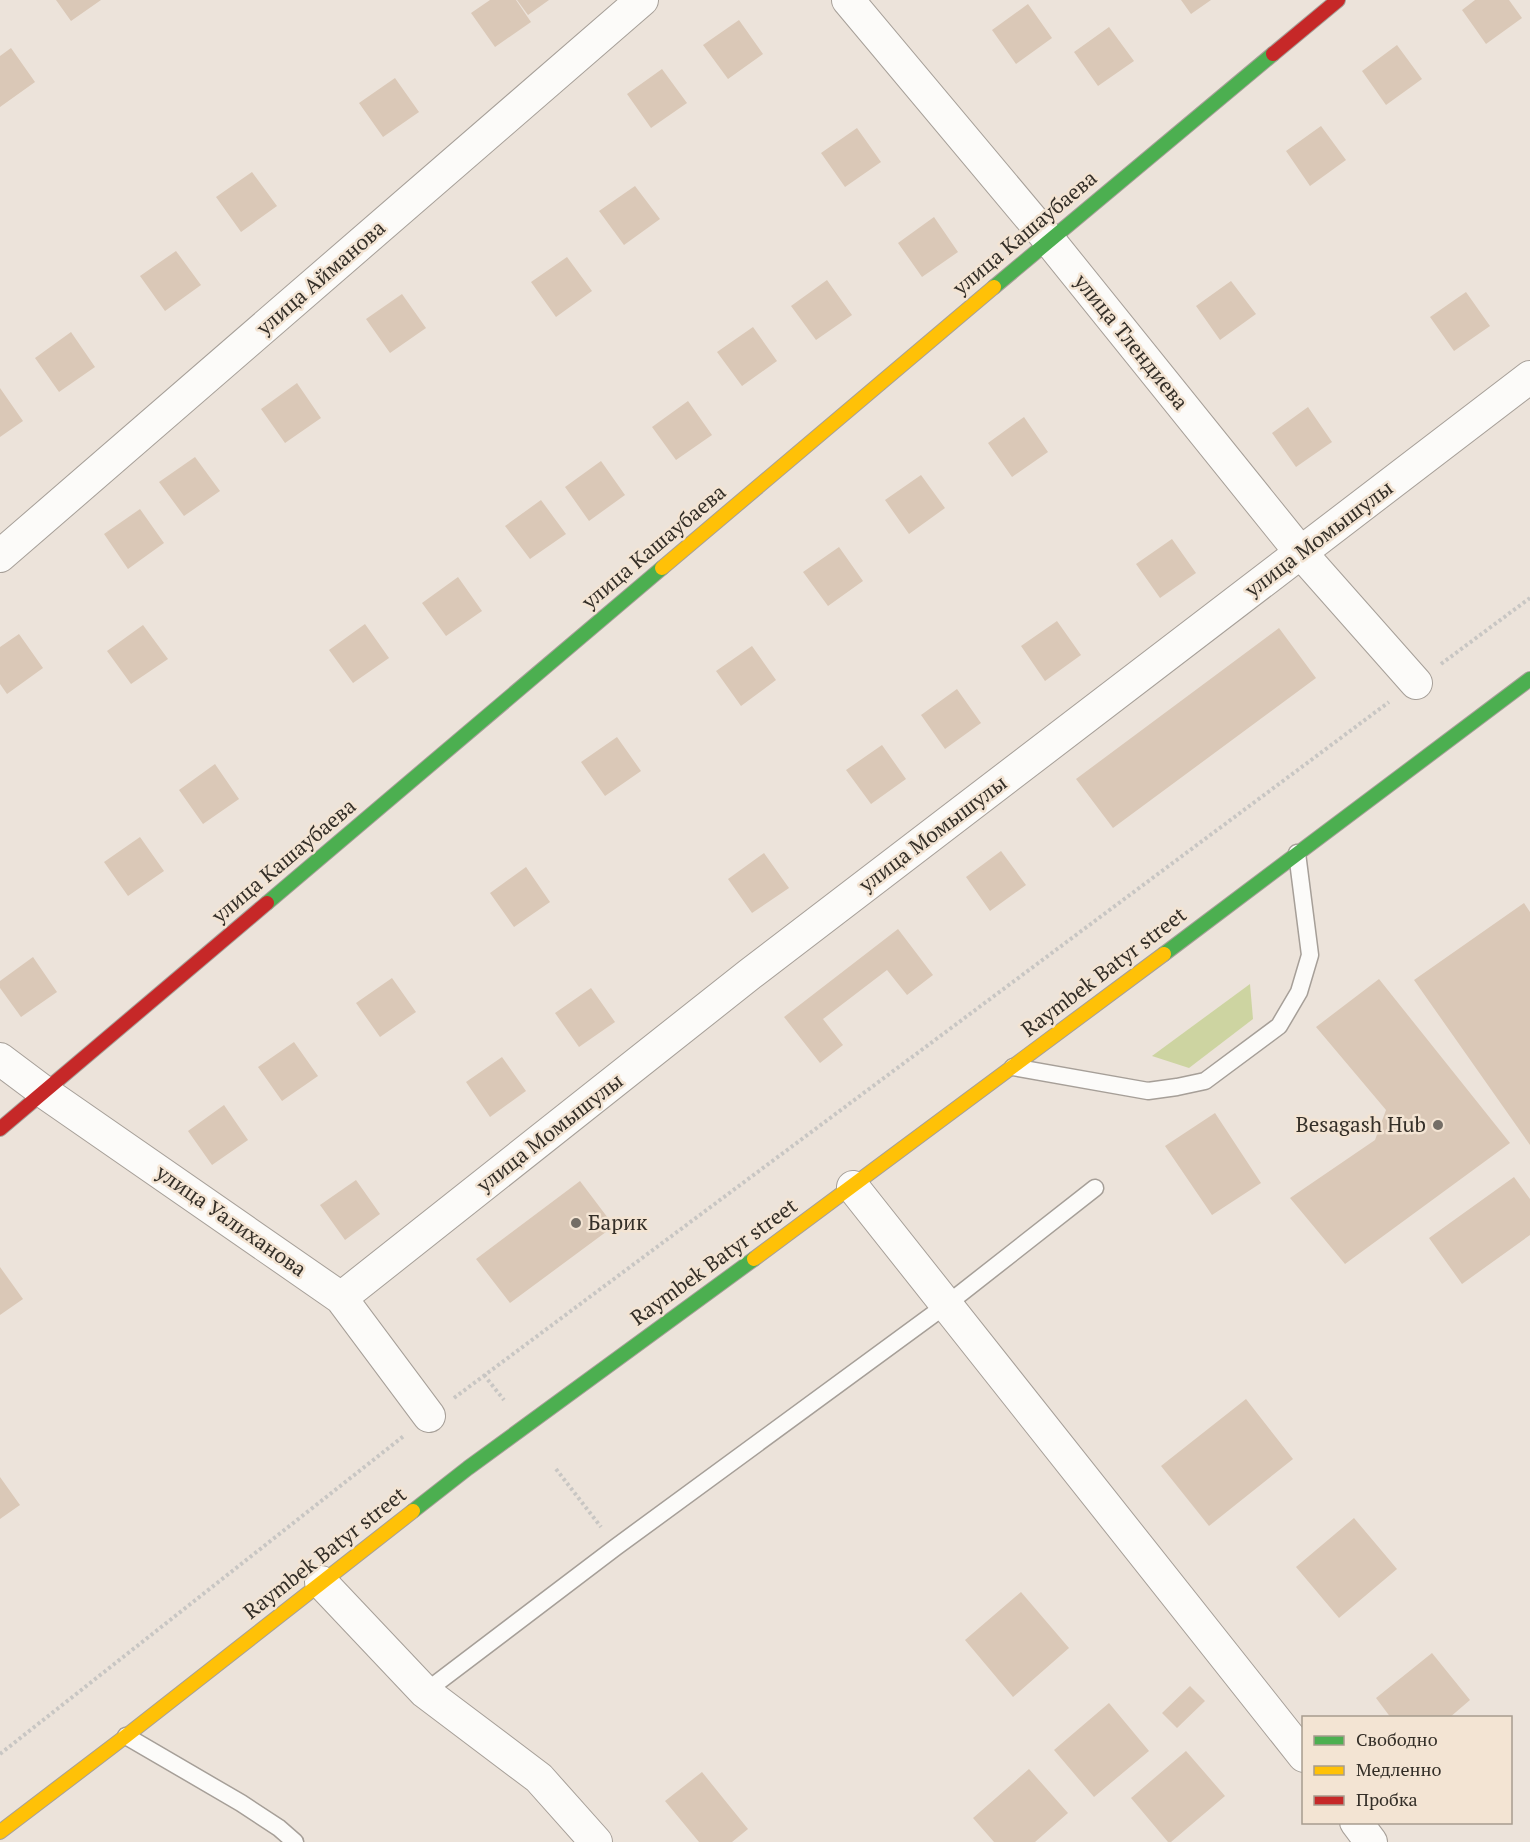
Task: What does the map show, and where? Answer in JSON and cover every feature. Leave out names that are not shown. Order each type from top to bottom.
[{"type":"main road","name":"улица Кашаубаева","points":[[0,1129],[1049,240],[1338,0]]},
{"type":"main road","name":"Raymbek Batyr street","points":[[0,1832],[468,1468],[853,1187],[1530,679]]},
{"type":"street","name":"улица Айманова","points":[[0,556],[642,0]]},
{"type":"street","name":"улица Тлендиева","points":[[848,0],[1049,240],[1301,553],[1416,683]]},
{"type":"street","name":"улица Момышулы","points":[[341,1298],[750,974],[1530,377]]},
{"type":"street","name":"улица Уалиханова","points":[[0,1059],[341,1298],[429,1416]]},
{"type":"street","points":[[853,1187],[1302,1753]]},
{"type":"street","points":[[321,1581],[425,1692],[539,1778],[596,1842]]},
{"type":"street","points":[[1358,1824],[1371,1842]]},
{"type":"lane","points":[[1012,1067],[1148,1091],[1177,1087],[1205,1081],[1279,1026],[1299,992],[1310,956],[1297,853]]},
{"type":"lane","points":[[425,1692],[616,1547],[946,1305],[1095,1188]]},
{"type":"lane","points":[[126,1736],[241,1803],[279,1828],[295,1842]]},
{"type":"path","points":[[0,1754],[429,1416],[1530,598]]},
{"type":"path","points":[[484,1375],[504,1401]]},
{"type":"path","points":[[556,1469],[616,1547]]},
{"type":"green space","points":[[1250,984],[1253,1019],[1189,1068],[1152,1056]]},
{"type":"building","points":[[56,0],[101,0],[71,21]]},
{"type":"building","points":[[490,0],[516,0],[531,22],[495,47],[471,13]]},
{"type":"building","points":[[517,0],[549,0],[528,15]]},
{"type":"building","points":[[1181,0],[1211,0],[1191,14]]},
{"type":"building","points":[[1475,0],[1509,0],[1522,18],[1486,44],[1462,10]]},
{"type":"building","points":[[1028,4],[1052,38],[1016,64],[992,30]]},
{"type":"building","points":[[739,20],[763,54],[728,79],[703,45]]},
{"type":"building","points":[[1109,27],[1134,61],[1098,86],[1074,52]]},
{"type":"building","points":[[1397,45],[1422,79],[1386,105],[1362,71]]},
{"type":"building","points":[[11,48],[35,82],[0,107],[0,56]]},
{"type":"building","points":[[662,69],[687,103],[651,128],[627,94]]},
{"type":"building","points":[[395,78],[419,112],[383,137],[359,103]]},
{"type":"building","points":[[1321,126],[1346,160],[1310,186],[1286,151]]},
{"type":"building","points":[[857,128],[881,162],[845,187],[821,153]]},
{"type":"building","points":[[252,172],[277,206],[241,232],[216,197]]},
{"type":"building","points":[[635,186],[660,219],[624,245],[599,211]]},
{"type":"building","points":[[934,217],[958,252],[922,277],[898,243]]},
{"type":"building","points":[[176,251],[201,285],[165,311],[140,276]]},
{"type":"building","points":[[567,257],[592,291],[556,317],[531,282]]},
{"type":"building","points":[[827,280],[852,315],[816,340],[791,306]]},
{"type":"building","points":[[1231,281],[1256,314],[1220,340],[1196,306]]},
{"type":"building","points":[[1466,292],[1490,326],[1454,351],[1430,317]]},
{"type":"building","points":[[402,294],[426,328],[390,353],[366,319]]},
{"type":"building","points":[[753,327],[777,361],[742,386],[717,352]]},
{"type":"building","points":[[71,332],[95,367],[59,392],[35,358]]},
{"type":"building","points":[[297,383],[321,418],[285,443],[261,409]]},
{"type":"building","points":[[0,388],[23,421],[0,437]]},
{"type":"building","points":[[688,401],[712,435],[676,460],[652,427]]},
{"type":"building","points":[[1308,407],[1332,442],[1296,467],[1272,433]]},
{"type":"building","points":[[1024,417],[1048,452],[1012,477],[988,443]]},
{"type":"building","points":[[195,457],[220,491],[184,516],[159,482]]},
{"type":"building","points":[[601,461],[625,495],[589,521],[565,487]]},
{"type":"building","points":[[921,475],[945,508],[909,534],[885,500]]},
{"type":"building","points":[[541,500],[566,534],[530,559],[505,526]]},
{"type":"building","points":[[140,509],[164,543],[128,569],[104,534]]},
{"type":"building","points":[[1172,539],[1196,573],[1160,598],[1136,564]]},
{"type":"building","points":[[839,547],[863,581],[828,606],[803,572]]},
{"type":"building","points":[[458,577],[482,611],[446,636],[422,603]]},
{"type":"building","points":[[1057,621],[1081,655],[1045,681],[1021,646]]},
{"type":"building","points":[[365,624],[389,658],[353,683],[329,650]]},
{"type":"building","points":[[143,625],[168,659],[131,684],[107,651]]},
{"type":"building","points":[[1279,628],[1316,678],[1113,828],[1076,779]]},
{"type":"building","points":[[19,634],[43,668],[7,694],[0,684],[0,647]]},
{"type":"building","points":[[752,646],[776,680],[741,706],[716,671]]},
{"type":"building","points":[[957,689],[981,723],[945,749],[921,715]]},
{"type":"building","points":[[617,737],[641,771],[605,796],[581,762]]},
{"type":"building","points":[[882,745],[906,779],[871,804],[846,770]]},
{"type":"building","points":[[215,764],[239,799],[203,824],[179,790]]},
{"type":"building","points":[[140,837],[164,871],[128,896],[104,862]]},
{"type":"building","points":[[1001,851],[1026,885],[990,911],[966,877]]},
{"type":"building","points":[[764,853],[789,888],[752,913],[728,879]]},
{"type":"building","points":[[526,867],[550,902],[514,927],[490,893]]},
{"type":"building","points":[[1524,903],[1530,912],[1530,1145],[1414,980]]},
{"type":"building","points":[[898,929],[933,975],[907,995],[887,970],[823,1019],[843,1045],[820,1063],[784,1017]]},
{"type":"building","points":[[33,957],[57,992],[21,1017],[0,988],[0,981]]},
{"type":"building","points":[[392,978],[416,1012],[380,1037],[356,1003]]},
{"type":"building","name":"Besagash Hub","points":[[1379,979],[1510,1143],[1345,1264],[1290,1198],[1375,1140],[1386,1110],[1316,1027]]},
{"type":"building","points":[[591,988],[615,1022],[579,1047],[555,1013]]},
{"type":"building","points":[[294,1042],[318,1076],[282,1101],[258,1067]]},
{"type":"building","points":[[502,1057],[526,1091],[490,1117],[466,1082]]},
{"type":"building","points":[[224,1105],[248,1140],[212,1165],[188,1131]]},
{"type":"building","points":[[1215,1113],[1261,1183],[1212,1215],[1165,1146]]},
{"type":"building","points":[[1514,1177],[1530,1199],[1530,1235],[1462,1284],[1429,1238]]},
{"type":"building","points":[[356,1180],[380,1214],[345,1240],[320,1205]]},
{"type":"building","points":[[580,1181],[614,1226],[510,1303],[476,1259]]},
{"type":"building","points":[[0,1267],[23,1299],[0,1315]]},
{"type":"building","points":[[1246,1399],[1293,1459],[1209,1526],[1161,1466]]},
{"type":"building","points":[[0,1477],[20,1505],[0,1519]]},
{"type":"building","points":[[1354,1518],[1397,1569],[1339,1618],[1296,1567]]},
{"type":"building","points":[[1021,1592],[1069,1648],[1013,1697],[965,1640]]},
{"type":"building","points":[[1432,1653],[1470,1700],[1451,1716],[1390,1716],[1376,1698]]},
{"type":"building","points":[[1190,1686],[1205,1701],[1177,1728],[1162,1713]]},
{"type":"building","points":[[1109,1703],[1149,1751],[1094,1797],[1054,1750]]},
{"type":"building","points":[[1186,1751],[1225,1796],[1171,1842],[1168,1842],[1131,1798]]},
{"type":"building","points":[[1029,1769],[1068,1813],[1035,1842],[994,1842],[973,1818]]},
{"type":"building","points":[[702,1772],[748,1829],[732,1842],[699,1842],[665,1801]]},
{"type":"traffic: fast","points":[[994,287],[1273,54]]},
{"type":"traffic: fast","points":[[267,903],[662,568]]},
{"type":"traffic: fast","points":[[1164,954],[1530,679]]},
{"type":"traffic: fast","points":[[413,1511],[468,1468],[754,1259]]},
{"type":"traffic: slow","points":[[662,568],[994,287]]},
{"type":"traffic: slow","points":[[754,1259],[1164,954]]},
{"type":"traffic: slow","points":[[0,1832],[413,1511]]},
{"type":"traffic: jam","points":[[1273,54],[1338,0]]},
{"type":"traffic: jam","points":[[0,1129],[267,903]]},
{"type":"place","name":"Besagash Hub","points":[[1438,1125]]},
{"type":"place","name":"Барик","points":[[576,1223]]}]
